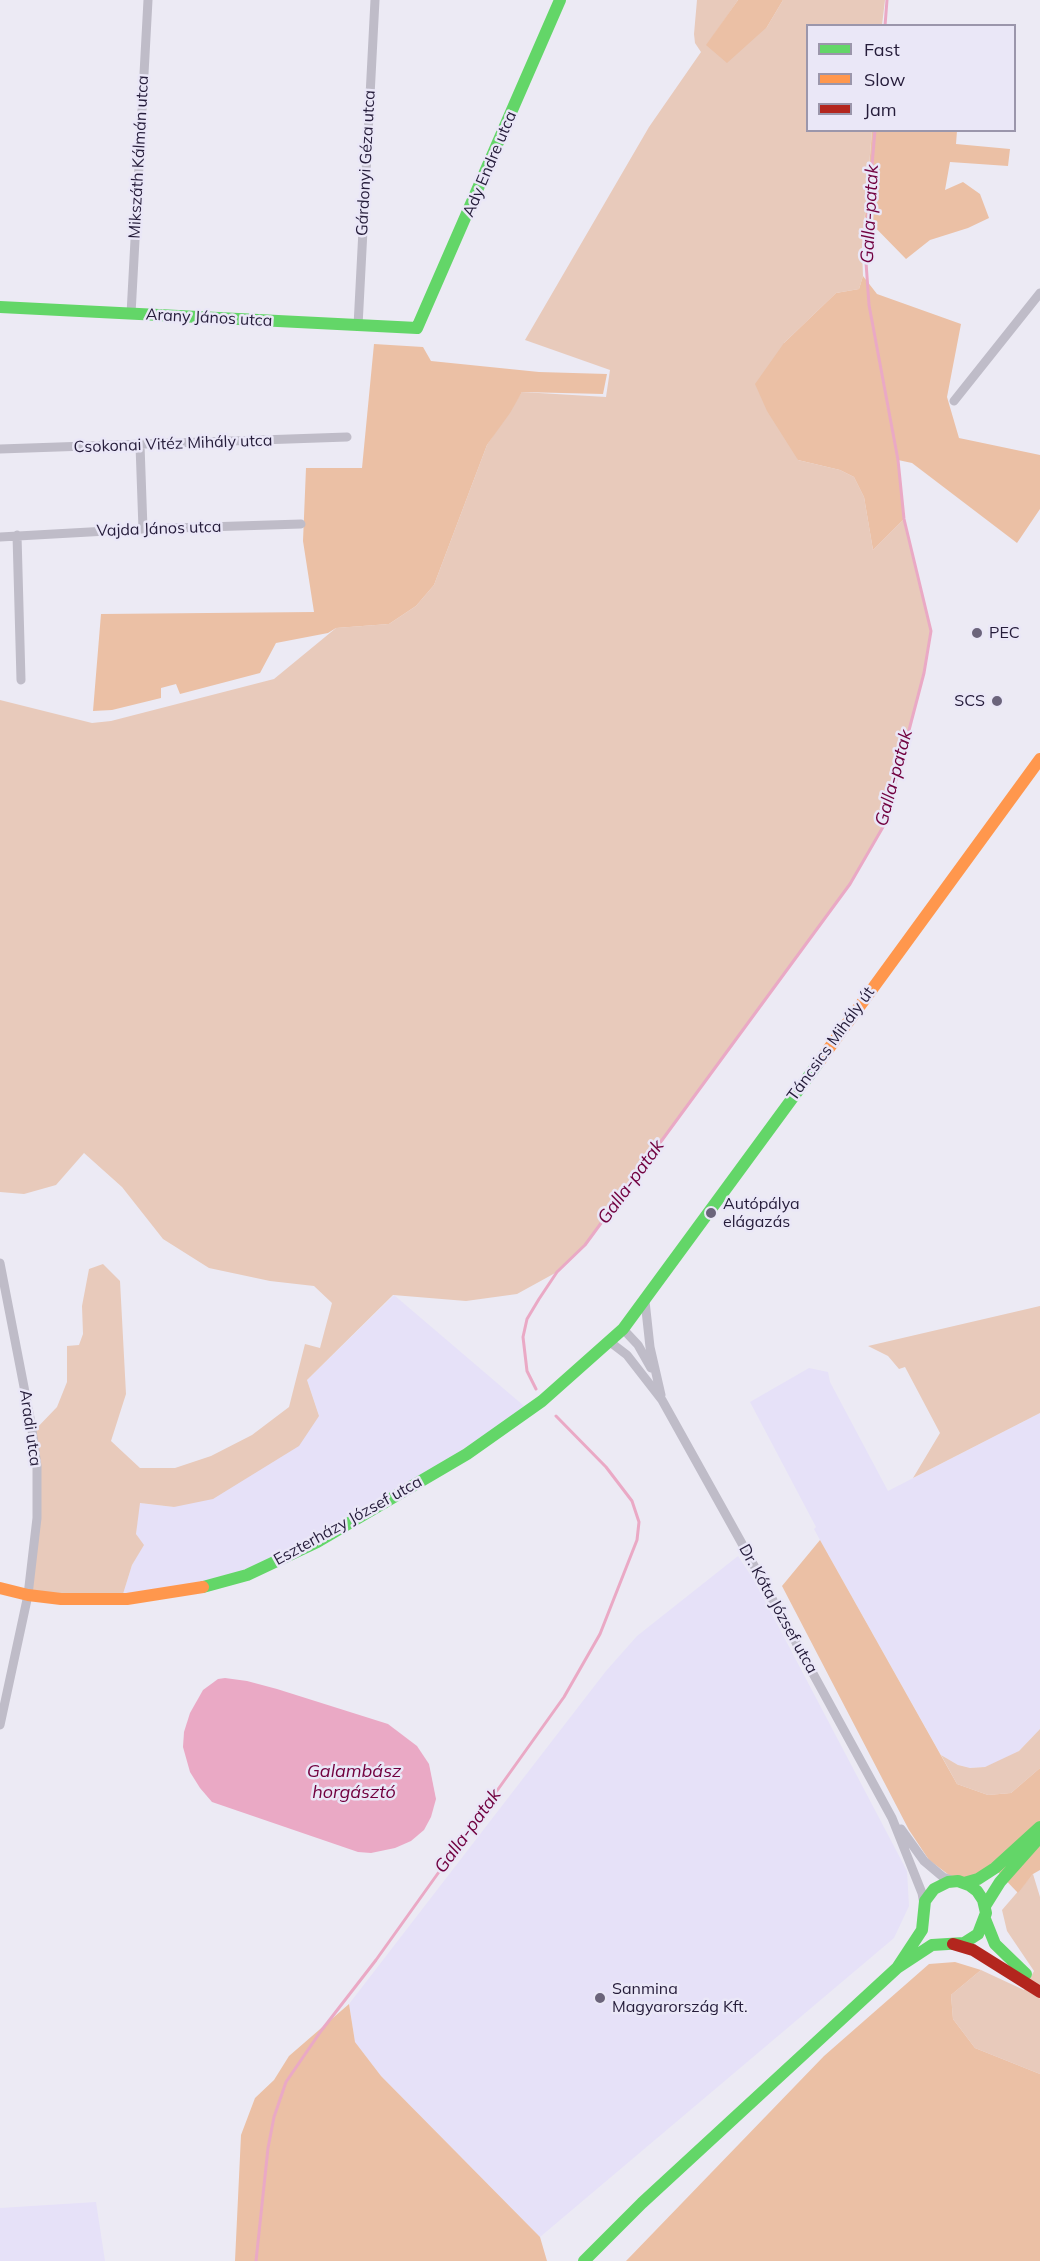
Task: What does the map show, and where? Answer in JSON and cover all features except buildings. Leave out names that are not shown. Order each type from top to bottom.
[{"type":"main road","name":"Ady Endre utca","points":[[417,328],[561,0]]},
{"type":"main road","name":"Arany János utca","points":[[0,307],[417,328]]},
{"type":"main road","name":"Táncsics Mihály út","points":[[623,1329],[1040,759]]},
{"type":"main road","name":"Eszterházy József utca","points":[[0,1588],[28,1595],[61,1599],[127,1599],[190,1590],[247,1575],[317,1542],[467,1454],[547,1397],[623,1329]]},
{"type":"main road","points":[[897,1968],[922,1930],[924,1912],[934,1889],[943,1883],[978,1879],[995,1868],[1040,1827]]},
{"type":"main road","points":[[985,1906],[1000,1882],[1040,1837]]},
{"type":"main road","points":[[958,1882],[977,1891],[985,1906],[985,1919],[994,1944],[1040,1991]]},
{"type":"main road","points":[[924,1912],[927,1928],[934,1936],[943,1942],[972,1950],[1040,1991]]},
{"type":"main road","points":[[584,2261],[642,2203],[897,1968],[932,1945],[964,1943],[974,1938],[985,1919]]},
{"type":"street","name":"Mikszáth Kálmán utca","points":[[131,314],[148,0]]},
{"type":"street","name":"Gárdonyi Géza utca","points":[[358,326],[375,0]]},
{"type":"street","points":[[954,401],[1040,293]]},
{"type":"street","name":"Csokonai Vitéz Mihály utca","points":[[0,449],[140,446],[347,437]]},
{"type":"street","points":[[140,446],[143,529]]},
{"type":"street","name":"Vajda János utca","points":[[0,537],[143,529],[301,524]]},
{"type":"street","points":[[17,535],[21,680]]},
{"type":"street","name":"Aradi utca","points":[[0,1263],[31,1423],[37,1466],[37,1518],[28,1595],[0,1725]]},
{"type":"street","name":"Dr. Kóta József utca","points":[[645,1301],[650,1347],[662,1400]]},
{"type":"street","name":"Dr. Kóta József utca","points":[[623,1329],[638,1345],[656,1377]]},
{"type":"street","name":"Dr. Kóta József utca","points":[[610,1342],[627,1355],[662,1400],[892,1818]]},
{"type":"street","points":[[892,1818],[924,1861],[943,1877],[958,1882]]},
{"type":"street","points":[[892,1818],[922,1893],[924,1912]]},
{"type":"shaded area","points":[[697,0],[738,0],[707,45],[767,27],[783,0],[885,0],[882,24],[806,24],[806,132],[872,132],[862,249],[863,276],[859,289],[836,293],[784,343],[798,460],[840,470],[854,477],[864,497],[873,550],[904,519],[931,631],[924,673],[883,827],[850,884],[585,1245],[557,1272],[517,1294],[466,1301],[393,1295],[307,1380],[319,1416],[299,1446],[213,1499],[174,1507],[140,1503],[136,1534],[144,1545],[132,1565],[123,1594],[28,1595],[37,1518],[33,1432],[57,1407],[67,1382],[67,1346],[79,1345],[83,1334],[82,1306],[89,1269],[103,1264],[120,1281],[126,1394],[111,1441],[140,1468],[175,1468],[211,1456],[252,1435],[289,1407],[305,1344],[320,1348],[332,1303],[314,1286],[270,1281],[209,1268],[163,1239],[122,1187],[84,1153],[56,1185],[24,1194],[0,1192],[0,700],[92,723],[111,721],[274,679],[336,628],[389,624],[416,606],[434,585],[487,445],[522,392],[606,397],[610,370],[525,340],[649,127],[701,52],[695,43]]},
{"type":"shaded area","points":[[738,0],[783,0],[767,27],[727,63],[706,45]]},
{"type":"shaded area","points":[[872,132],[957,132],[956,144],[1010,149],[1008,166],[950,162],[945,190],[963,182],[980,194],[989,218],[968,228],[930,240],[906,259],[865,217]]},
{"type":"shaded area","points":[[863,276],[877,294],[961,324],[947,397],[959,438],[1040,455],[1040,509],[1017,543],[912,463],[898,460],[904,519],[873,550],[864,497],[854,477],[840,470],[798,460],[767,411],[755,384],[784,343],[836,293],[859,289]]},
{"type":"shaded area","points":[[374,344],[423,347],[431,361],[539,372],[607,374],[603,394],[522,392],[487,445],[434,585],[416,606],[389,624],[336,628],[328,633],[276,643],[260,673],[180,694],[176,684],[161,688],[161,698],[112,710],[93,711],[101,614],[314,612],[303,541],[306,468],[362,468]]},
{"type":"shaded area","points":[[394,1295],[524,1406],[494,1430],[409,1483],[310,1539],[242,1571],[183,1586],[123,1594],[132,1565],[143,1545],[136,1534],[139,1503],[174,1507],[319,1416],[307,1380]]},
{"type":"shaded area","points":[[1040,1306],[1040,1413],[913,1478],[940,1433],[905,1367],[899,1369],[888,1356],[868,1346]]},
{"type":"shaded area","points":[[809,1368],[828,1372],[830,1382],[888,1491],[1040,1413],[1040,1729],[1019,1751],[1002,1761],[985,1767],[970,1768],[958,1765],[941,1755],[814,1529],[816,1527],[750,1402]]},
{"type":"shaded area","points":[[820,1540],[957,1784],[988,1795],[1011,1793],[1040,1768],[1040,1870],[1033,1874],[1018,1893],[995,1869],[980,1878],[953,1878],[929,1860],[909,1830],[782,1586]]},
{"type":"shaded area","points":[[738,1556],[754,1580],[907,1871],[909,1906],[894,1938],[540,2237],[381,2076],[355,2042],[349,2004],[606,1671],[637,1636]]},
{"type":"shaded area","points":[[1040,1729],[1040,1768],[1011,1793],[988,1795],[957,1784],[941,1755],[958,1765],[970,1768],[985,1767],[1019,1751]]},
{"type":"shaded area","points":[[1033,1874],[1040,1897],[1040,2074],[975,2048],[953,2019],[951,1995],[981,1970],[1024,1990],[1034,1971],[1007,1931],[1002,1910]]},
{"type":"shaded area","points":[[955,1962],[981,1970],[951,1995],[953,2019],[975,2048],[1040,2074],[1040,2261],[626,2261],[824,2056],[929,1964]]},
{"type":"shaded area","points":[[349,2004],[355,2042],[381,2076],[540,2237],[547,2261],[235,2261],[241,2135],[255,2098],[274,2080],[289,2056]]},
{"type":"shaded area","points":[[96,2202],[105,2261],[0,2261],[0,2208]]},
{"type":"water","name":"Galambász horgásztó","points":[[225,1678],[277,1689],[388,1724],[417,1746],[429,1764],[436,1799],[431,1817],[424,1830],[411,1841],[395,1848],[371,1853],[358,1852],[212,1802],[190,1772],[183,1747],[184,1732],[190,1713],[203,1690],[218,1679]]},
{"type":"waterway","name":"Galla-patak","points":[[885,24],[887,0]]},
{"type":"waterway","name":"Galla-patak","points":[[536,1389],[527,1371],[523,1337],[527,1319],[557,1272],[585,1245],[850,884],[883,827],[892,795],[924,673],[931,631],[904,519],[898,460],[869,305],[865,248],[875,132]]},
{"type":"waterway","name":"Galla-patak","points":[[256,2261],[268,2148],[274,2117],[286,2082],[564,1697],[600,1634],[637,1540],[639,1522],[632,1501],[606,1467],[556,1416]]},
{"type":"traffic: fast","points":[[0,307],[417,328],[560,0]]},
{"type":"traffic: fast","points":[[203,1587],[247,1575],[317,1542],[467,1454],[542,1401],[623,1329],[819,1062]]},
{"type":"traffic: fast","points":[[964,1883],[978,1879],[995,1868],[1040,1827]]},
{"type":"traffic: fast","points":[[985,1906],[1000,1882],[1040,1837]]},
{"type":"traffic: fast","points":[[584,2261],[642,2203],[897,1968],[932,1945],[964,1943],[978,1934],[986,1913],[983,1900],[977,1891],[958,1881],[948,1882],[934,1889],[925,1901],[922,1930],[897,1968]]},
{"type":"traffic: fast","points":[[985,1919],[995,1944],[1026,1974]]},
{"type":"traffic: slow","points":[[819,1062],[1040,759]]},
{"type":"traffic: slow","points":[[0,1588],[28,1595],[61,1599],[127,1599],[203,1587]]},
{"type":"traffic: jam","points":[[953,1944],[973,1950],[1040,1992]]},
{"type":"place","name":"PEC","points":[[977,633]]},
{"type":"place","name":"SCS","points":[[997,701]]},
{"type":"place","name":"Autópálya elágazás","points":[[711,1213]]},
{"type":"place","name":"Sanmina Magyarország Kft.","points":[[600,1998]]}]
